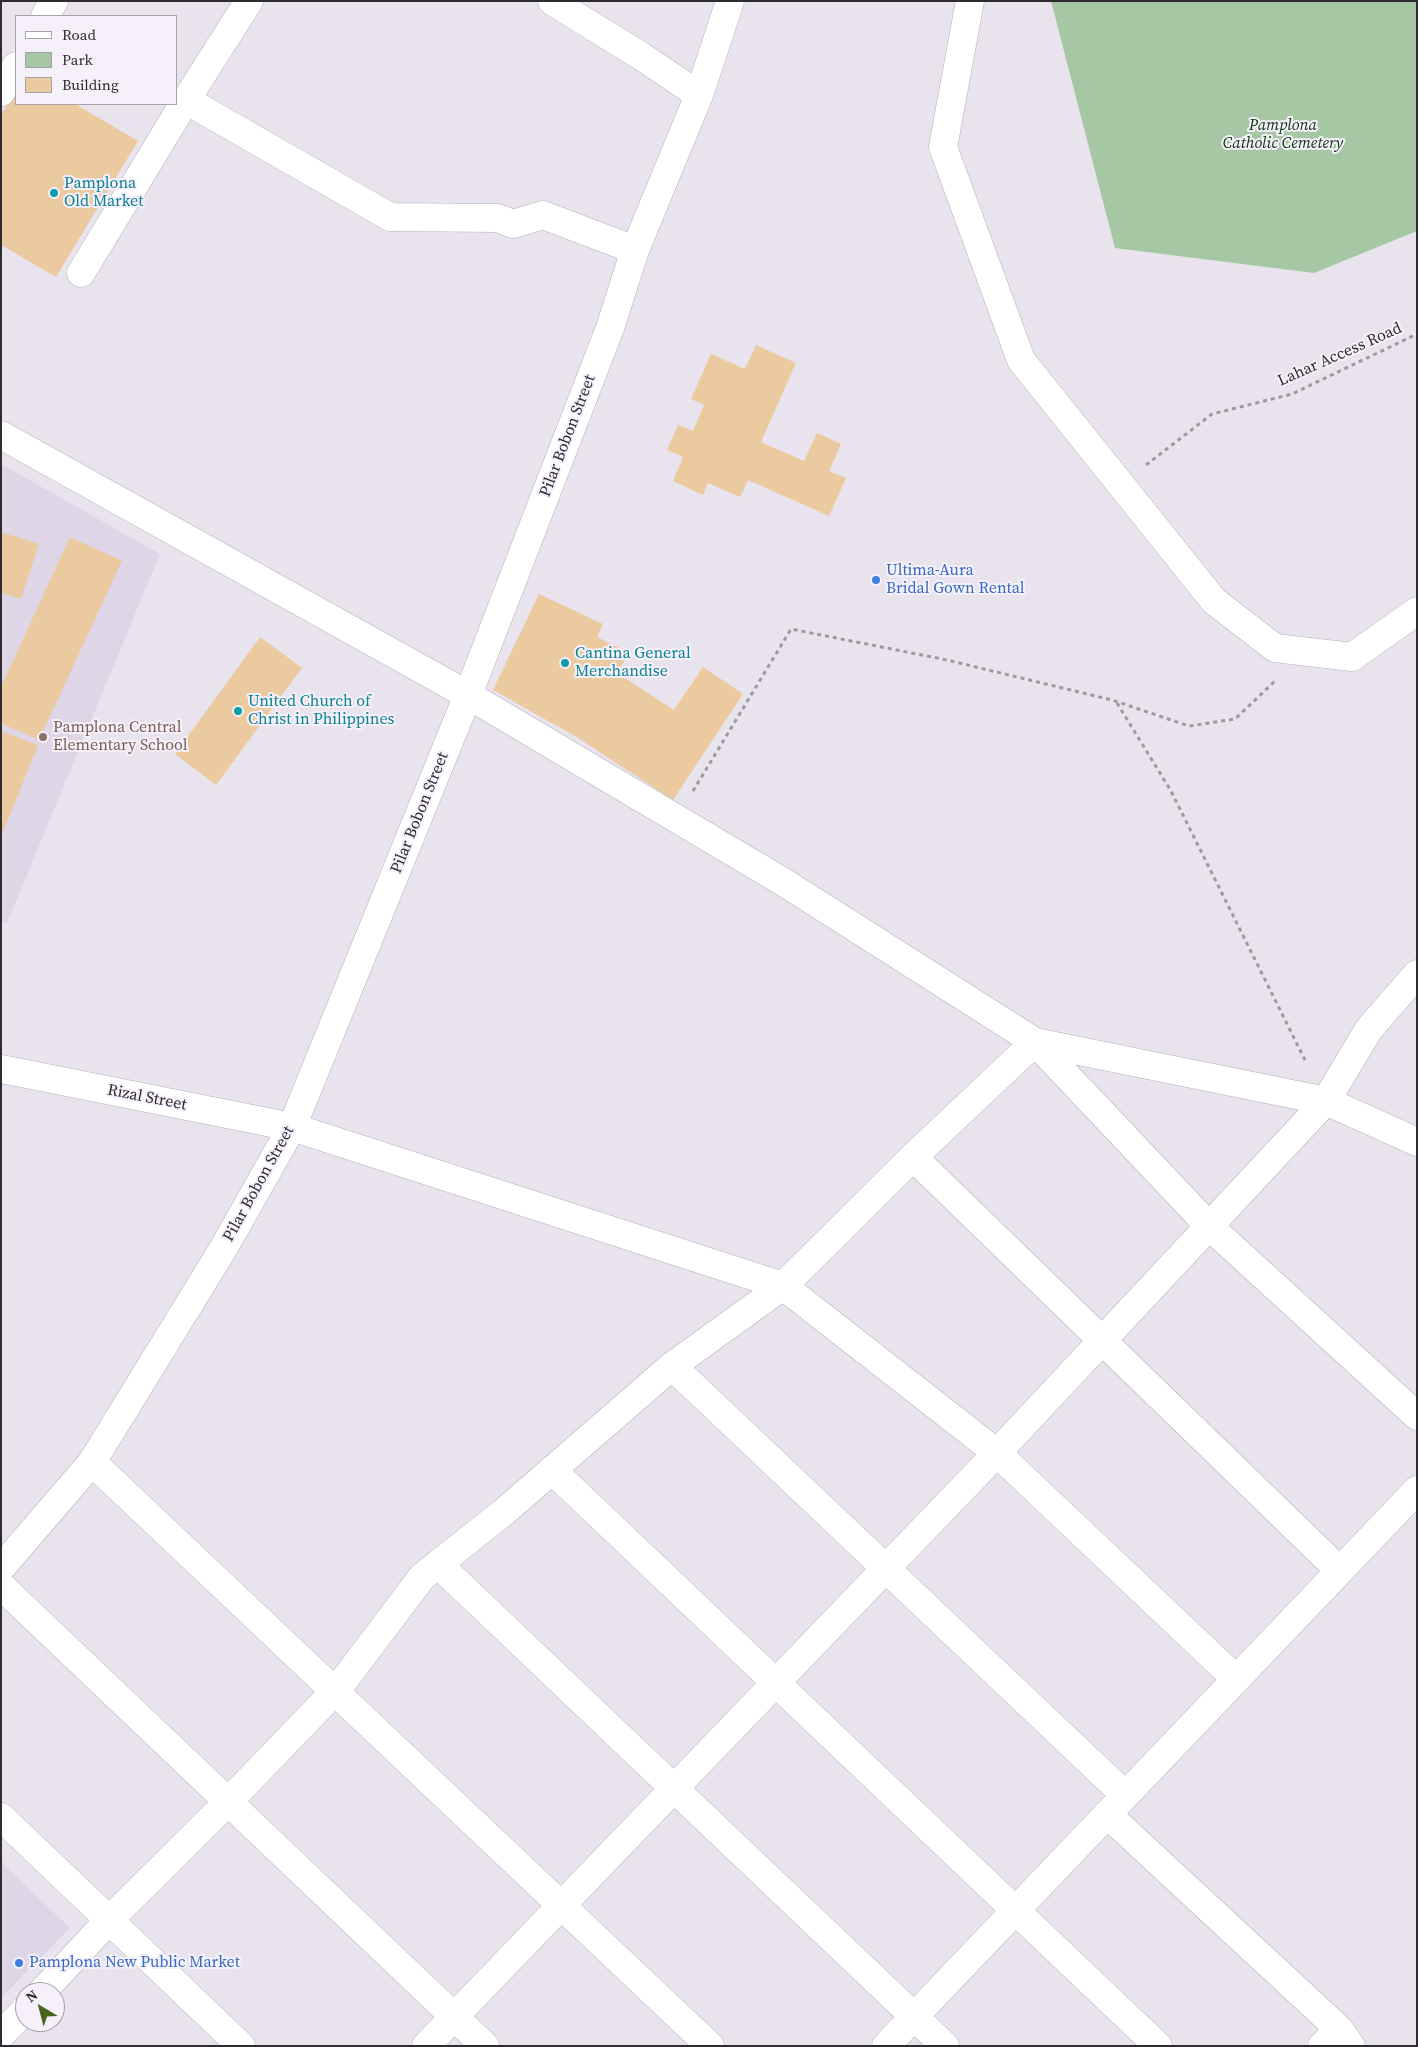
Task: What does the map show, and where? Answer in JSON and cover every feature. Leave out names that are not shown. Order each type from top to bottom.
[{"type":"street","points":[[46,15],[54,1]]},
{"type":"street","points":[[81,273],[248,1]]},
{"type":"street","points":[[552,1],[641,56],[699,95]]},
{"type":"street","name":"Pilar Bobon Street","points":[[1,1568],[92,1462],[223,1249],[292,1127],[468,695],[610,328],[635,250],[699,95],[730,1]]},
{"type":"street","points":[[970,1],[943,146],[1021,360],[1214,601],[1275,648],[1352,657],[1417,611]]},
{"type":"street","points":[[1,92],[15,68]]},
{"type":"street","points":[[186,100],[390,217],[498,218],[513,224],[543,215],[635,250]]},
{"type":"street","points":[[1,435],[468,695],[785,883],[1035,1042],[1209,1226],[1417,1416]]},
{"type":"street","points":[[426,2046],[997,1453],[1326,1101],[1369,1029],[1417,974]]},
{"type":"street","points":[[1035,1042],[1326,1101],[1417,1142]]},
{"type":"street","points":[[51,1982],[109,1920],[228,1802],[335,1691],[422,1576],[505,1510],[672,1366],[783,1286],[913,1157],[1035,1042]]},
{"type":"street","name":"Rizal Street","points":[[1,1069],[292,1127],[783,1286]]},
{"type":"street","points":[[913,1157],[1340,1570]]},
{"type":"street","points":[[783,1286],[997,1453],[1236,1680]]},
{"type":"street","points":[[672,1366],[886,1568],[1116,1805],[1337,2040]]},
{"type":"street","points":[[92,1462],[710,2046]]},
{"type":"street","points":[[552,1470],[1158,2046]]},
{"type":"street","points":[[886,2046],[1417,1490]]},
{"type":"street","points":[[438,1564],[944,2046]]},
{"type":"street","points":[[1,1586],[485,2046]]},
{"type":"street","points":[[1,1817],[242,2046]]},
{"type":"street","points":[[1,2036],[15,2021]]},
{"type":"path","name":"Lahar Access Road","points":[[1120,485],[1212,414],[1292,394],[1417,334]]},
{"type":"path","points":[[677,818],[791,629],[947,660],[1117,702],[1190,726],[1235,719],[1289,668],[1294,650]]},
{"type":"path","points":[[1117,702],[1170,791],[1326,1101]]},
{"type":"shaded area","name":"Pamplona Central Elementary School","points":[[1,464],[160,554],[7,923],[1,921]]},
{"type":"shaded area","name":"Pamplona New Public Market","points":[[1,1862],[70,1928],[1,1998]]},
{"type":"green space","name":"Pamplona Catholic Cemetery","points":[[1051,1],[1417,1],[1417,231],[1314,273],[1115,248]]},
{"type":"building","name":"Pamplona Old Market","points":[[15,92],[15,105],[77,105],[138,141],[56,277],[1,245],[1,115]]},
{"type":"building","points":[[756,345],[796,363],[761,442],[804,461],[817,433],[841,444],[829,471],[846,478],[829,516],[748,480],[740,497],[708,483],[703,495],[673,481],[683,457],[667,450],[678,425],[693,431],[704,405],[691,399],[711,354],[745,369]]},
{"type":"building","points":[[1,532],[39,544],[21,599],[1,593]]},
{"type":"building","points":[[70,537],[122,561],[39,740],[1,723],[1,687]]},
{"type":"building","points":[[539,594],[603,624],[597,637],[629,653],[617,673],[674,710],[703,667],[743,694],[673,800],[575,736],[493,690]]},
{"type":"building","name":"United Church of Christ in Philippines","points":[[260,637],[302,668],[216,785],[175,754]]},
{"type":"building","points":[[1,731],[38,745],[1,837]]},
{"type":"place","name":"Pamplona Old Market","points":[[54,193]]},
{"type":"place","name":"Ultima-Aura Bridal Gown Rental","points":[[876,580]]},
{"type":"place","name":"Cantina General Merchandise","points":[[565,663]]},
{"type":"place","name":"United Church of Christ in Philippines","points":[[238,711]]},
{"type":"place","name":"Pamplona Central Elementary School","points":[[43,737]]},
{"type":"place","name":"Pamplona New Public Market","points":[[19,1963]]}]
